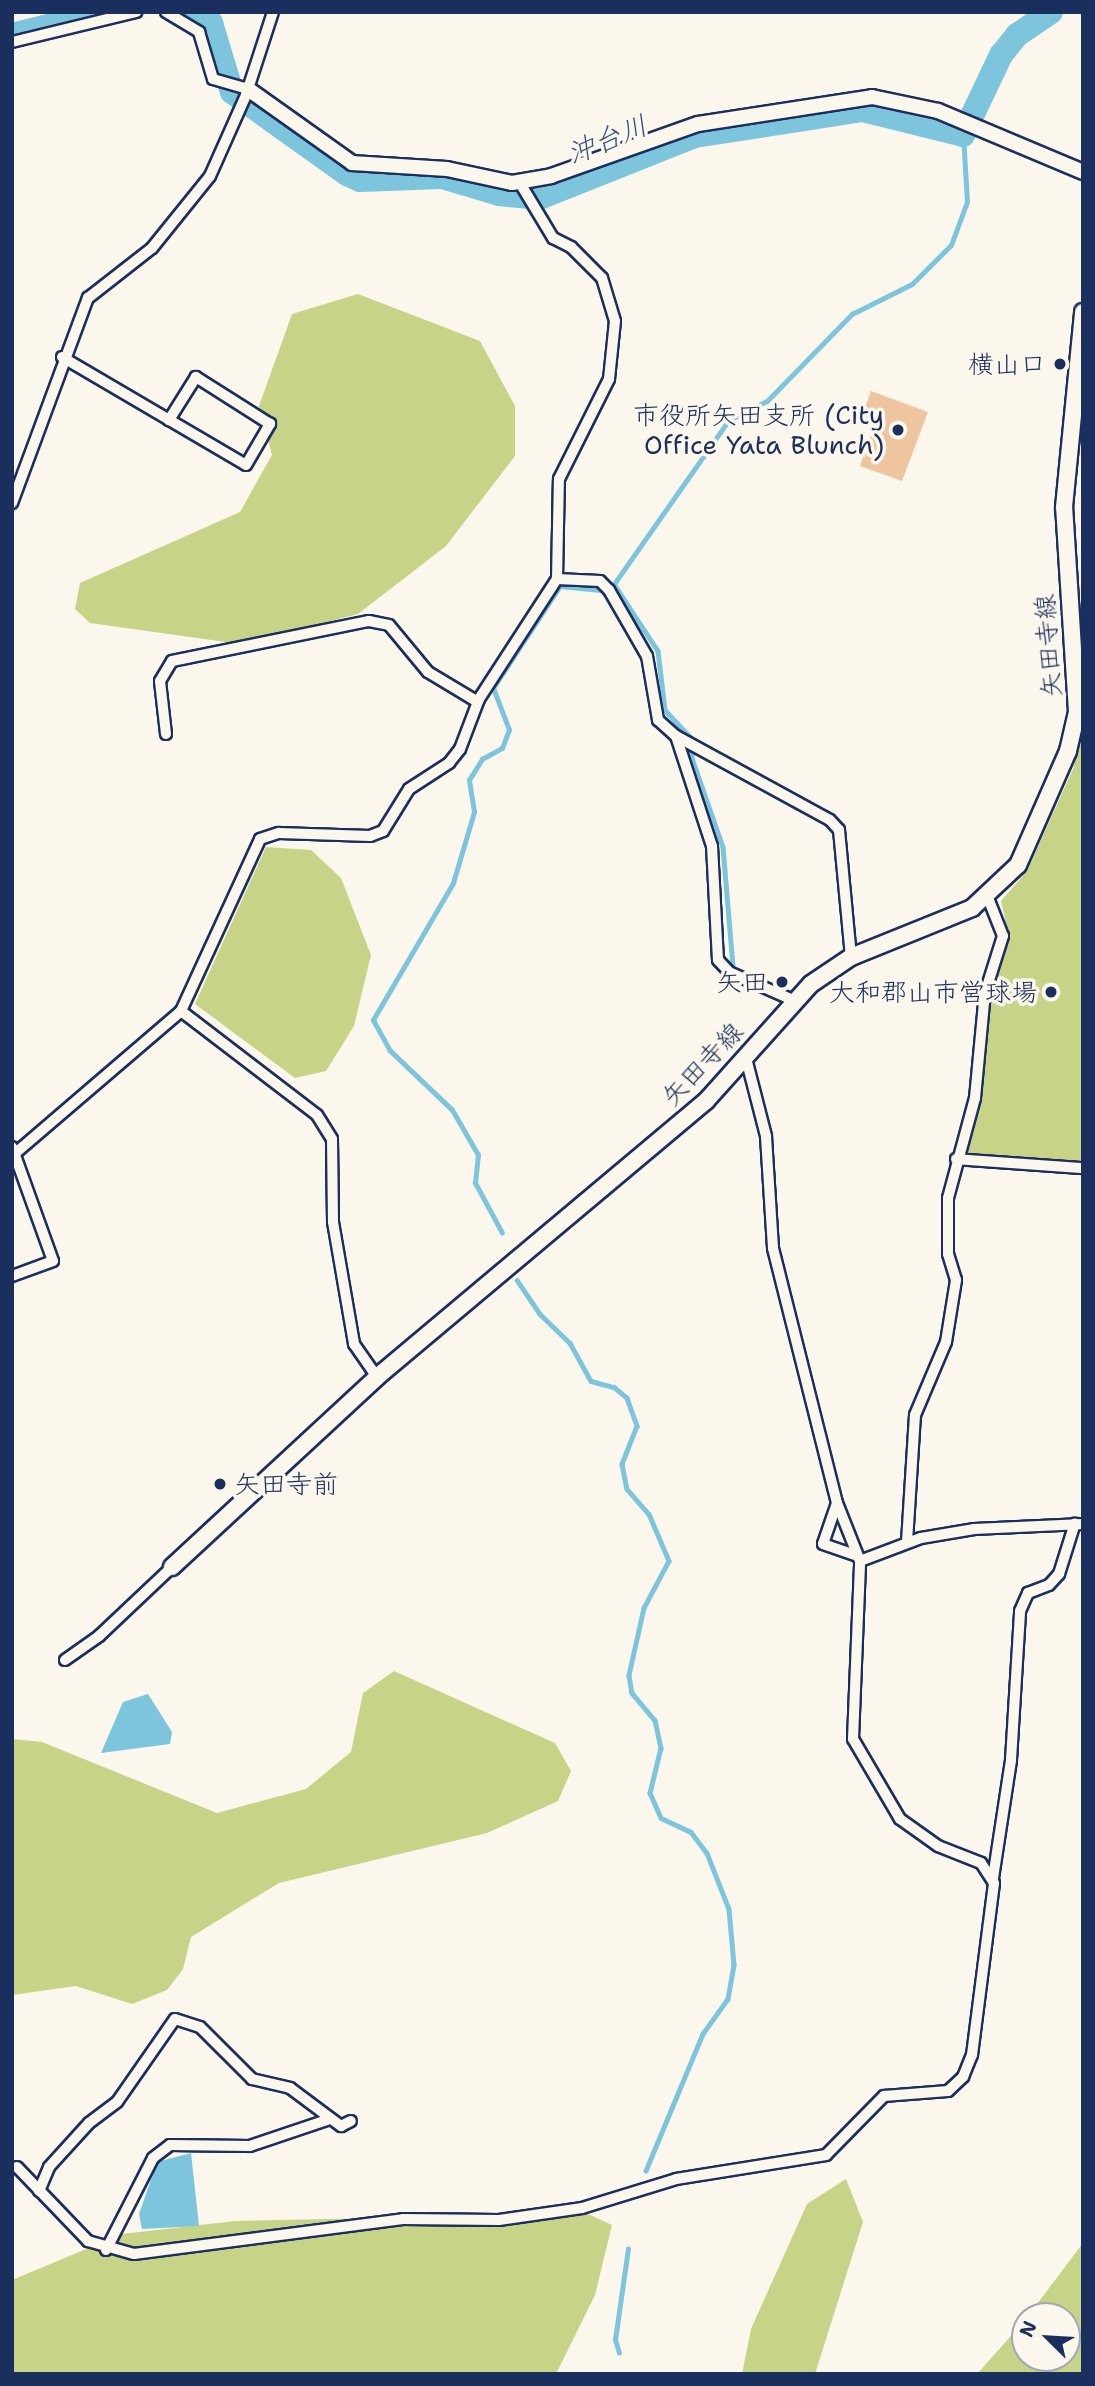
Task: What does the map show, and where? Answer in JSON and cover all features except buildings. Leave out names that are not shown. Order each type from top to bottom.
[{"type":"main road","name":"矢田寺線","points":[[172,1567],[377,1377],[697,1109],[795,1001],[851,957],[988,898],[1027,849],[1068,751],[1077,712],[1064,507],[1083,312]]},
{"type":"street","points":[[12,42],[136,12]]},
{"type":"street","points":[[166,12],[199,32],[209,71],[352,163],[447,169],[520,183],[679,128],[756,112],[872,97],[959,119],[1083,172]]},
{"type":"street","points":[[12,503],[62,358],[88,298],[152,248],[210,176],[239,92],[273,12]]},
{"type":"street","points":[[12,1276],[53,1261],[14,1152],[181,1011],[260,839],[279,834],[370,836],[383,831],[410,789],[449,763],[460,749],[478,702],[556,579],[559,479],[609,379],[615,321],[602,278],[571,247],[553,238],[520,183]]},
{"type":"street","points":[[62,358],[246,465],[270,424],[196,377],[169,420]]},
{"type":"street","points":[[556,579],[600,581],[607,588],[647,656],[659,720],[676,736],[830,820],[839,830],[851,957]]},
{"type":"street","points":[[166,734],[160,681],[172,661],[369,621],[389,625],[428,672],[478,702]]},
{"type":"street","points":[[676,736],[712,846],[718,960],[729,972],[795,1001]]},
{"type":"street","points":[[907,1542],[915,1415],[951,1322],[956,1280],[948,1254],[948,1198],[956,1158],[975,1098],[985,993],[1003,936],[988,898]]},
{"type":"street","points":[[181,1011],[317,1115],[332,1139],[333,1222],[354,1344],[377,1377]]},
{"type":"street","points":[[746,1058],[766,1136],[773,1248],[837,1503],[859,1559],[853,1739],[900,1819],[938,1846],[981,1863],[993,1878]]},
{"type":"street","points":[[956,1158],[1083,1168]]},
{"type":"street","points":[[17,2167],[88,2241],[106,2250],[134,2254],[403,2219],[499,2220],[582,2208],[676,2179],[826,2155],[884,2096],[948,2091],[964,2077],[972,2055],[993,1878],[1011,1760],[1020,1611],[1028,1593],[1049,1586],[1059,1574],[1079,1523],[987,1527],[907,1542],[859,1559],[822,1544],[837,1503]]},
{"type":"street","points":[[65,1660],[100,1636],[172,1567]]},
{"type":"street","points":[[39,2191],[49,2166],[89,2123],[117,2102],[175,2019],[200,2027],[252,2079],[290,2088],[341,2126],[351,2121]]},
{"type":"street","points":[[106,2250],[153,2158],[170,2145],[250,2146],[330,2119]]},
{"type":"green space","points":[[358,294],[480,341],[515,406],[515,456],[446,546],[358,614],[240,644],[90,623],[75,609],[80,583],[240,512],[272,455],[259,406],[292,314]]},
{"type":"green space","points":[[1083,730],[1083,1163],[961,1152],[978,1108],[990,997],[1008,931],[1001,901],[1027,871],[1073,769]]},
{"type":"green space","points":[[266,847],[311,850],[341,878],[371,955],[354,1026],[326,1071],[295,1078],[195,1004]]},
{"type":"green space","points":[[394,1671],[555,1743],[571,1771],[558,1801],[487,1833],[279,1883],[191,1937],[183,1969],[167,1990],[132,2004],[76,1986],[12,1995],[12,1739],[42,1742],[217,1813],[306,1789],[351,1752],[363,1693]]},
{"type":"green space","points":[[846,2179],[863,2222],[815,2374],[742,2374],[751,2329],[807,2204]]},
{"type":"green space","points":[[588,2214],[612,2225],[595,2295],[556,2374],[12,2374],[12,2280],[122,2234],[235,2221]]},
{"type":"green space","points":[[1083,2243],[1083,2374],[977,2374],[1011,2336],[1011,2372],[1081,2372],[1081,2302],[1039,2302]]},
{"type":"water","points":[[148,1694],[172,1732],[170,1744],[101,1753],[123,1702]]},
{"type":"water","points":[[191,2153],[199,2226],[142,2229],[139,2214],[157,2162]]},
{"type":"waterway","name":"沖台川","points":[[12,35],[105,12]]},
{"type":"waterway","name":"沖台川","points":[[196,12],[211,23],[232,92],[347,174],[360,180],[442,177],[499,194],[539,198],[695,136],[863,110],[963,135],[1001,55],[1017,35],[1051,12]]},
{"type":"waterway","points":[[502,1233],[475,1183],[478,1155],[452,1110],[390,1051],[373,1020],[453,883],[474,812],[469,780],[482,759],[502,748],[509,730],[493,688],[560,586],[600,590],[614,584],[729,420],[767,401],[852,314],[912,284],[951,245],[967,202],[963,135]]},
{"type":"waterway","points":[[614,584],[658,651],[665,710],[691,738],[692,758],[723,847],[733,966]]},
{"type":"waterway","points":[[517,1280],[540,1314],[570,1343],[591,1381],[614,1387],[627,1398],[637,1426],[622,1464],[627,1489],[649,1514],[669,1561],[644,1608],[629,1675],[632,1693],[655,1720],[661,1748],[650,1793],[661,1818],[691,1832],[707,1853],[729,1909],[734,1965],[728,1999],[703,2034],[646,2171]]},
{"type":"waterway","points":[[619,2353],[615,2340],[628,2249]]},
{"type":"place","name":"横山口","points":[[1060,364]]},
{"type":"place","name":"市役所矢田支所 (City Office Yata Blunch)","points":[[898,430]]},
{"type":"place","name":"矢田","points":[[782,982]]},
{"type":"place","name":"大和郡山市営球場","points":[[1051,992]]},
{"type":"place","name":"矢田寺前","points":[[220,1484]]}]
